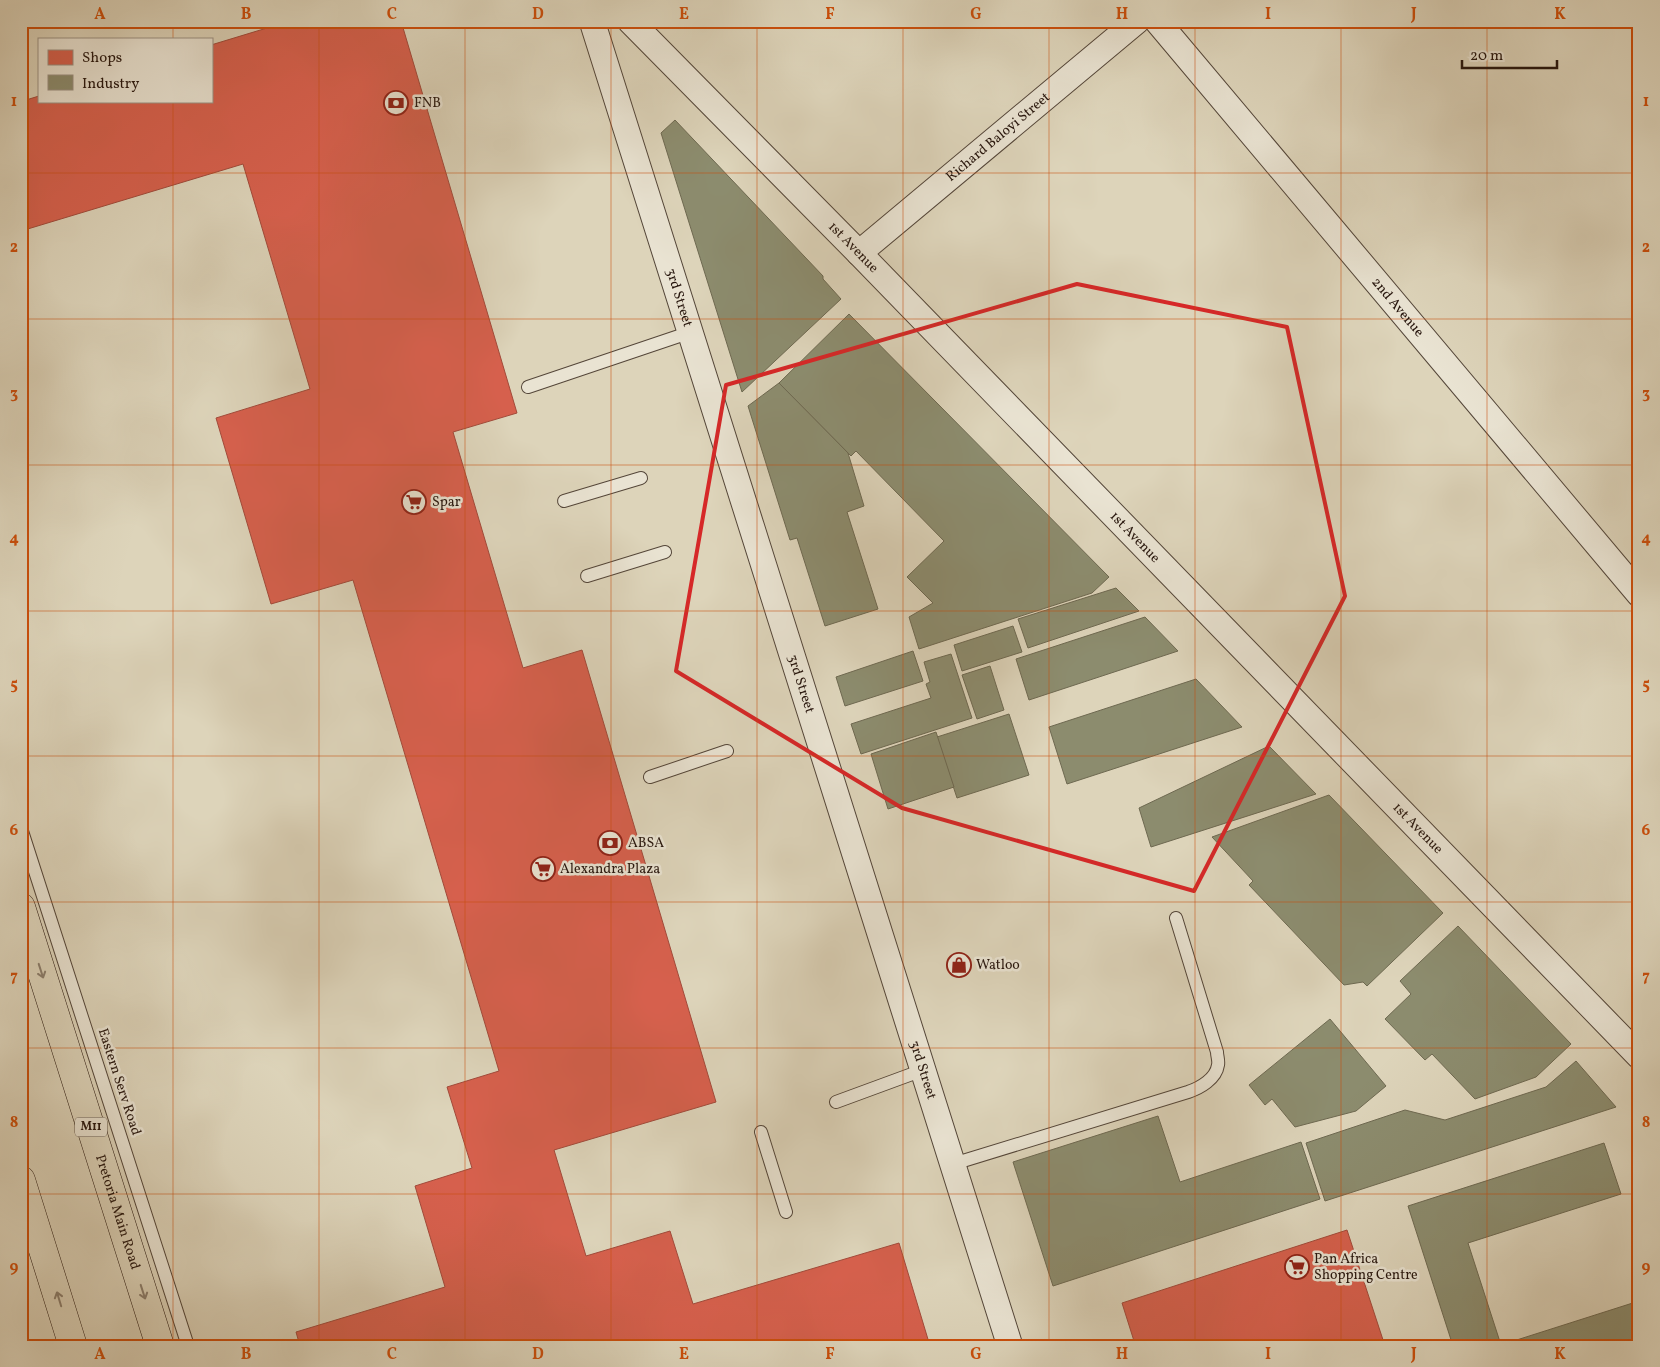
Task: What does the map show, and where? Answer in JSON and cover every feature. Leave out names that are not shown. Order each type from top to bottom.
[{"type":"main road","name":"Pretoria Main Road","points":[[21,908],[160,1346]]},
{"type":"main road","points":[[21,1180],[73,1346]]},
{"type":"street","name":"3rd Street","points":[[592,21],[1010,1346]]},
{"type":"street","name":"1st Avenue","points":[[630,21],[859,253],[1639,1056]]},
{"type":"street","name":"Richard Baloyi Street","points":[[859,253],[1136,21]]},
{"type":"street","name":"2nd Avenue","points":[[1156,21],[1637,589]]},
{"type":"lane","points":[[528,387],[690,332]]},
{"type":"lane","points":[[564,501],[641,478]]},
{"type":"lane","points":[[587,576],[665,552]]},
{"type":"lane","points":[[650,777],[727,751]]},
{"type":"lane","name":"Eastern Serv Road","points":[[21,828],[188,1346]]},
{"type":"lane","points":[[952,1164],[1201,1088],[1212,1076],[1218,1066],[1217,1052],[1176,918]]},
{"type":"lane","points":[[836,1102],[923,1070]]},
{"type":"lane","points":[[762,1132],[786,1212]]},
{"type":"lane","points":[[21,1341],[23,1346]]},
{"type":"highlighted area","points":[[1077,284],[1287,327],[1345,596],[1194,891],[902,808],[676,671],[726,385]]},
{"type":"building: Shops","name":"Alexandra Plaza","points":[[290,21],[401,21],[517,413],[453,432],[523,668],[582,650],[716,1102],[554,1150],[586,1256],[670,1231],[693,1304],[899,1243],[930,1346],[300,1346],[296,1332],[445,1287],[415,1186],[472,1168],[447,1087],[499,1071],[353,580],[271,604],[216,418],[310,389],[243,164],[21,231],[21,84],[26,100],[38,96],[38,102],[212,102],[212,45]]},
{"type":"building: Shops","name":"Pan Africa Shopping Centre","points":[[1347,1230],[1385,1346],[1117,1346],[1134,1341],[1122,1303]]},
{"type":"building: Industry","points":[[675,120],[823,276],[823,279],[841,299],[742,392],[661,133]]},
{"type":"building: Industry","points":[[849,314],[1109,577],[1092,593],[919,649],[909,617],[933,603],[907,577],[944,541],[856,451],[851,456],[779,383]]},
{"type":"building: Industry","points":[[779,383],[848,453],[864,506],[847,512],[878,609],[825,626],[797,538],[790,540],[748,406]]},
{"type":"building: Industry","points":[[1116,588],[1139,611],[1028,648],[1018,619]]},
{"type":"building: Industry","points":[[1145,617],[1178,651],[1029,700],[1016,659]]},
{"type":"building: Industry","points":[[1013,626],[1022,652],[962,671],[954,645]]},
{"type":"building: Industry","points":[[913,651],[923,681],[845,706],[836,677]]},
{"type":"building: Industry","points":[[951,654],[972,718],[861,754],[851,724],[931,698],[926,684],[930,682],[924,662]]},
{"type":"building: Industry","points":[[990,666],[1004,710],[977,719],[962,675]]},
{"type":"building: Industry","points":[[1196,679],[1242,727],[1067,784],[1049,727]]},
{"type":"building: Industry","points":[[1009,714],[1029,775],[957,798],[937,737]]},
{"type":"building: Industry","points":[[936,732],[954,787],[888,809],[871,754]]},
{"type":"building: Industry","points":[[1269,746],[1316,794],[1151,847],[1139,808]]},
{"type":"building: Industry","points":[[1329,795],[1443,913],[1367,986],[1363,982],[1344,985],[1249,885],[1253,881],[1212,837]]},
{"type":"building: Industry","points":[[1458,926],[1571,1044],[1536,1077],[1475,1099],[1432,1054],[1425,1060],[1385,1019],[1411,994],[1400,981]]},
{"type":"building: Industry","points":[[1330,1019],[1386,1086],[1356,1111],[1295,1127],[1272,1099],[1265,1105],[1249,1085]]},
{"type":"building: Industry","points":[[1576,1061],[1616,1107],[1325,1201],[1306,1143],[1405,1110],[1445,1120],[1546,1087]]},
{"type":"building: Industry","points":[[1158,1116],[1180,1182],[1301,1142],[1320,1199],[1053,1286],[1013,1162]]},
{"type":"building: Industry","points":[[1604,1143],[1621,1194],[1468,1243],[1501,1345],[1639,1301],[1639,1346],[1453,1346],[1408,1206]]},
{"type":"place","name":"FNB","points":[[396,103]]},
{"type":"place","name":"Spar","points":[[414,502]]},
{"type":"place","name":"ABSA","points":[[610,843]]},
{"type":"place","name":"Alexandra Plaza","points":[[543,869]]},
{"type":"place","name":"Watloo","points":[[959,965]]},
{"type":"place","name":"Pan Africa Shopping Centre","points":[[1297,1267]]}]
